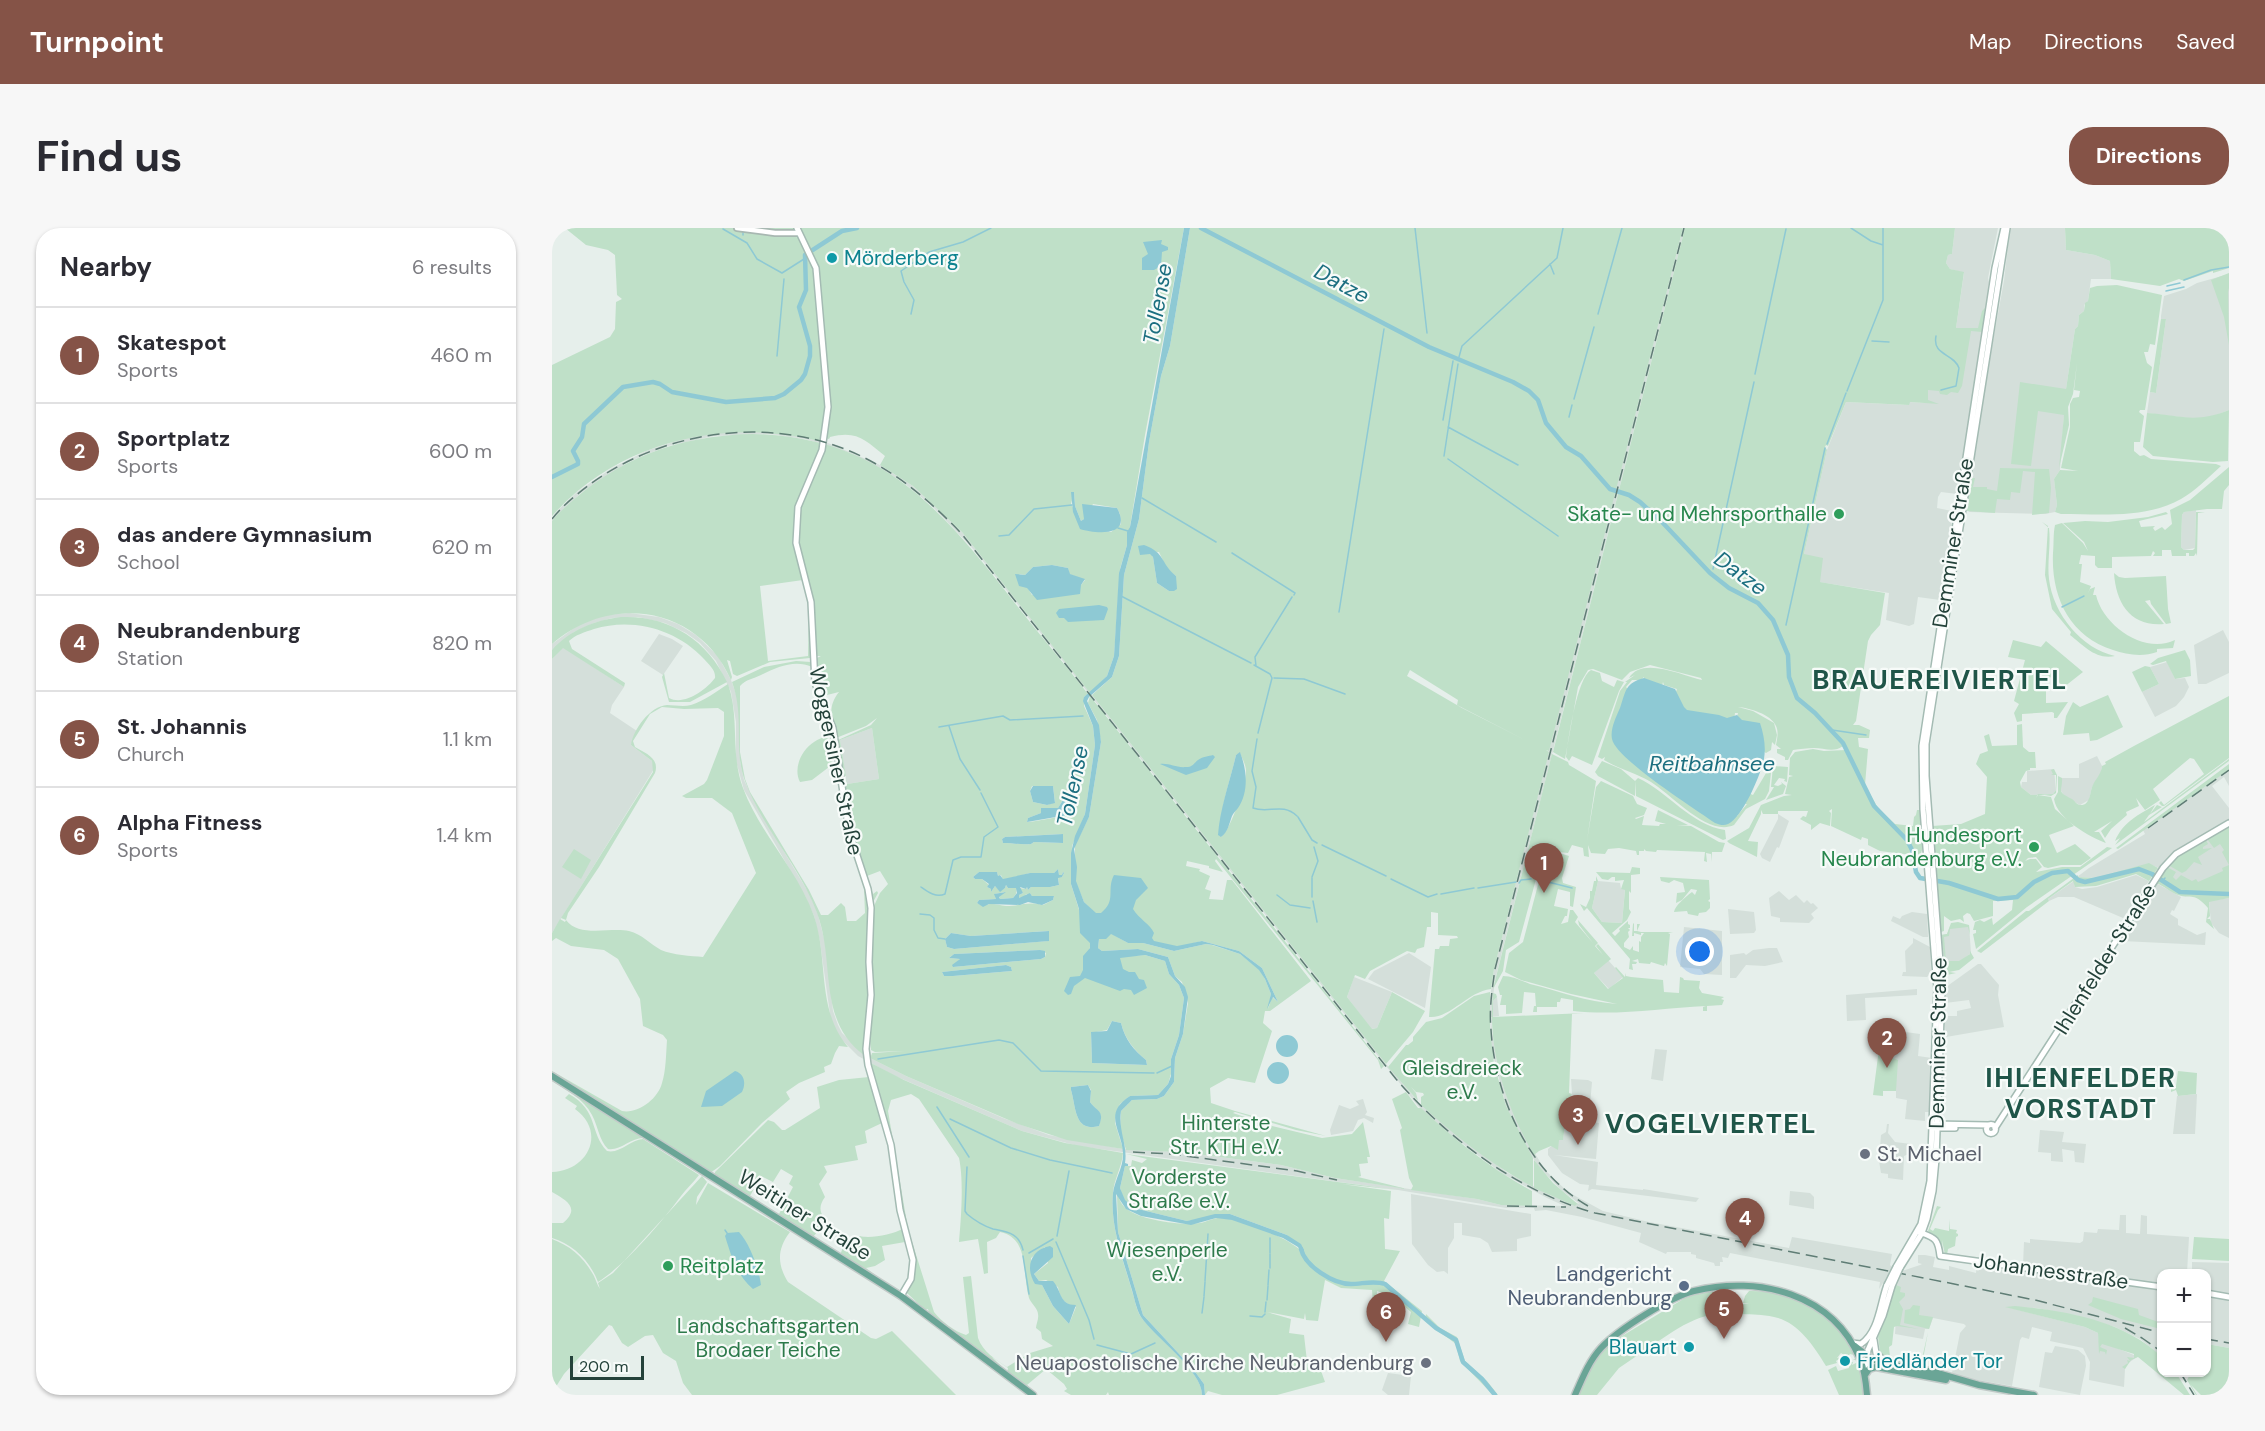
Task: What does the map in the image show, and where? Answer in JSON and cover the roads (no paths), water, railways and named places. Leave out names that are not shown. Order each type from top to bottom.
[{"type":"main road","name":"Demminer Straße","points":[[1920,1232],[1929,1192],[1942,989],[1921,765],[1923,737],[1995,268],[2005,228]]},
{"type":"main road","name":"Woggersiner Straße","points":[[798,231],[812,257],[818,282],[828,415],[822,450],[798,507],[796,543],[811,602],[815,683],[833,728],[849,831],[872,908],[869,962],[871,995],[866,1049],[868,1065],[891,1145],[900,1210],[914,1264],[911,1279],[901,1296]]},
{"type":"main road","name":"Ihlenfelder Straße","points":[[1934,1126],[1991,1127],[2003,1118],[2158,875],[2176,854],[2229,823]]},
{"type":"main road","name":"Weitiner Straße","points":[[552,1076],[901,1296],[1033,1395]]},
{"type":"main road","name":"Demminer Straße","points":[[1850,1341],[1861,1344],[1867,1339],[1898,1267],[1920,1232],[1930,1207],[1934,1181],[1934,1126]]},
{"type":"main road","points":[[1930,1207],[1937,1201]]},
{"type":"main road","name":"Johannesstraße","points":[[1920,1232],[1936,1240],[1940,1256],[2157,1286]]},
{"type":"main road","name":"Demminer Straße","points":[[1865,1375],[1867,1355],[1883,1316],[1890,1285]]},
{"type":"main road","points":[[1575,1395],[1591,1361],[1612,1337],[1682,1296],[1696,1291],[1742,1287],[1788,1292],[1820,1309],[1831,1318],[1850,1341],[1860,1358],[1867,1395]]},
{"type":"main road","points":[[2211,1294],[2229,1297]]},
{"type":"main road","points":[[1875,1332],[1874,1349],[1889,1365]]},
{"type":"main road","points":[[1850,1341],[1878,1362],[2034,1395]]},
{"type":"main road","points":[[1865,1375],[1873,1367],[1925,1373],[1971,1388],[2016,1395]]},
{"type":"street","points":[[737,228],[775,233],[798,231]]},
{"type":"water","points":[[1184,228],[1190,228],[1170,346],[1161,376],[1149,442],[1139,519],[1124,575],[1119,656],[1112,677],[1087,701],[1099,725],[1101,742],[1089,817],[1074,849],[1077,867],[1076,881],[1084,902],[1096,913],[1101,913],[1109,904],[1114,875],[1141,878],[1148,888],[1136,900],[1133,909],[1154,933],[1152,938],[1154,941],[1177,946],[1202,941],[1239,951],[1262,968],[1278,1002],[1273,997],[1267,1009],[1271,994],[1265,979],[1259,970],[1240,954],[1206,944],[1174,951],[1143,943],[1128,943],[1111,934],[1106,939],[1099,939],[1098,948],[1102,951],[1138,949],[1168,957],[1175,976],[1185,987],[1188,997],[1183,1034],[1175,1058],[1174,1082],[1164,1096],[1157,1099],[1132,1100],[1121,1111],[1125,1163],[1128,1164],[1125,1166],[1120,1188],[1125,1200],[1134,1208],[1187,1221],[1215,1214],[1230,1214],[1287,1235],[1301,1244],[1304,1250],[1303,1255],[1298,1247],[1283,1238],[1232,1220],[1216,1218],[1191,1225],[1141,1216],[1126,1209],[1116,1194],[1118,1232],[1143,1315],[1193,1369],[1204,1384],[1205,1395],[1202,1395],[1200,1385],[1186,1365],[1139,1314],[1113,1217],[1113,1193],[1123,1158],[1115,1116],[1117,1109],[1130,1096],[1158,1095],[1168,1084],[1171,1076],[1171,1059],[1179,1035],[1184,998],[1179,985],[1169,974],[1165,961],[1145,955],[1120,958],[1123,969],[1135,972],[1139,979],[1144,980],[1147,988],[1134,995],[1131,990],[1120,991],[1085,978],[1074,986],[1071,994],[1068,995],[1064,991],[1070,977],[1080,976],[1083,970],[1083,956],[1090,948],[1090,943],[1080,933],[1079,909],[1071,884],[1071,853],[1075,836],[1085,814],[1095,745],[1093,726],[1083,701],[1084,697],[1107,676],[1114,656],[1119,573],[1127,545],[1127,532],[1130,527]]},
{"type":"water","points":[[1162,240],[1161,244],[1168,247],[1168,250],[1162,252],[1161,266],[1154,270],[1142,270],[1142,258],[1148,254],[1143,242]]},
{"type":"water","points":[[1071,492],[1074,492],[1075,506],[1081,521],[1084,519],[1082,504],[1117,508],[1121,517],[1117,529],[1095,532],[1080,529],[1073,512]]},
{"type":"water","points":[[1144,545],[1156,551],[1176,576],[1177,589],[1169,591],[1157,583],[1153,557],[1150,554],[1140,555],[1138,546]]},
{"type":"water","points":[[1052,565],[1068,568],[1070,574],[1085,579],[1081,585],[1080,594],[1037,600],[1027,588],[1019,586],[1015,574],[1025,575],[1033,567]]},
{"type":"water","points":[[1099,605],[1108,609],[1104,620],[1068,622],[1064,618],[1059,618],[1056,613],[1059,609]]},
{"type":"water","name":"Reitbahnsee","points":[[1644,678],[1675,689],[1687,710],[1727,718],[1737,715],[1742,720],[1760,723],[1765,746],[1762,766],[1740,813],[1728,824],[1715,823],[1691,807],[1657,783],[1616,747],[1612,739],[1612,731],[1625,692],[1633,682]]},
{"type":"water","points":[[1240,752],[1245,773],[1244,795],[1242,802],[1232,815],[1227,830],[1221,837],[1218,835],[1223,805],[1236,755]]},
{"type":"water","points":[[1213,755],[1215,757],[1207,768],[1186,775],[1160,764],[1188,767],[1200,759]]},
{"type":"water","points":[[1033,786],[1053,786],[1055,803],[1047,805],[1033,802],[1030,791]]},
{"type":"water","points":[[1076,798],[1073,814],[1027,822],[1028,818],[1041,813],[1041,808],[1058,808],[1063,800]]},
{"type":"water","points":[[1063,834],[1063,843],[1003,843],[1002,839],[1005,837]]},
{"type":"water","points":[[1058,869],[1059,875],[1064,873],[1062,877],[1058,878],[1059,885],[1031,887],[1028,890],[1027,887],[1026,889],[1020,887],[1023,893],[1019,895],[1019,898],[1030,893],[1032,896],[1054,896],[1053,900],[1042,905],[1028,902],[1020,905],[989,904],[983,907],[977,903],[979,900],[996,899],[994,894],[1006,892],[999,897],[1000,899],[1013,898],[1017,893],[1016,888],[1008,888],[1006,885],[1000,892],[995,886],[991,892],[991,889],[987,887],[989,884],[973,877],[979,872],[997,872],[998,876],[1000,875],[1003,879],[1030,873],[1054,873]]},
{"type":"water","points":[[1049,931],[1049,941],[954,949],[947,947],[945,939],[951,933],[971,936]]},
{"type":"water","points":[[1045,951],[1045,957],[1041,959],[953,967],[952,965],[960,959],[949,958],[954,954]]},
{"type":"water","points":[[1006,965],[1011,967],[1012,971],[953,976],[944,976],[942,972]]},
{"type":"water","points":[[1112,1021],[1121,1023],[1128,1040],[1146,1060],[1147,1065],[1092,1063],[1091,1032],[1107,1031]]},
{"type":"water","points":[[1287,1035],[1295,1038],[1298,1046],[1295,1054],[1287,1057],[1279,1054],[1276,1046],[1279,1038]]},
{"type":"water","points":[[1278,1062],[1286,1065],[1289,1073],[1286,1081],[1278,1084],[1270,1081],[1267,1073],[1270,1065]]},
{"type":"water","points":[[735,1071],[741,1074],[744,1080],[742,1092],[722,1106],[701,1107],[706,1091]]},
{"type":"water","points":[[1088,1085],[1091,1091],[1090,1102],[1101,1114],[1099,1126],[1085,1126],[1080,1122],[1075,1110],[1071,1087]]},
{"type":"water","points":[[739,1232],[750,1250],[758,1272],[761,1285],[753,1289],[732,1258],[725,1236],[727,1233]]},
{"type":"water","points":[[1050,1246],[1053,1248],[1053,1257],[1034,1274],[1039,1281],[1053,1281],[1066,1303],[1076,1305],[1069,1324],[1053,1306],[1042,1285],[1035,1284],[1030,1272],[1031,1260],[1034,1256],[1038,1251]]},
{"type":"waterway","points":[[552,477],[578,464],[573,451],[582,437],[584,424],[623,387],[653,382],[672,392],[726,402],[775,398],[784,394],[801,380],[810,356],[810,346],[799,307],[806,290],[805,255],[842,231],[857,228]]},
{"type":"waterway","points":[[911,314],[914,300],[901,271],[929,252],[963,242],[991,228]]},
{"type":"waterway","name":"Datze","points":[[1201,228],[1429,347],[1529,391],[1538,400],[1546,423],[1566,447],[1581,456],[1610,489],[1629,495],[1640,502],[1710,573],[1729,588],[1758,603],[1773,620],[1788,655],[1789,677],[1797,698],[1815,713],[1843,743],[1874,806],[1907,840],[1912,850],[1916,872],[1920,878],[1949,883],[1998,899],[2017,897],[2034,882],[2052,873],[2068,871],[2078,880],[2085,882],[2139,869],[2152,874],[2180,892],[2229,894]]},
{"type":"waterway","points":[[1415,228],[1427,333]]},
{"type":"waterway","points":[[1459,357],[1462,346],[1557,258],[1563,228]]},
{"type":"waterway","points":[[1598,314],[1622,228]]},
{"type":"waterway","points":[[1851,228],[1871,241],[1883,245]]},
{"type":"waterway","points":[[1847,391],[1883,300],[1883,228]]},
{"type":"waterway","points":[[723,229],[747,243],[757,259],[782,273],[804,259]]},
{"type":"waterway","points":[[1755,374],[1786,229]]},
{"type":"waterway","points":[[1550,264],[1554,274]]},
{"type":"waterway","points":[[2184,280],[2211,270],[2229,267]]},
{"type":"waterway","points":[[777,356],[784,279]]},
{"type":"waterway","points":[[2167,286],[2180,283]]},
{"type":"waterway","points":[[2166,291],[2184,287]]},
{"type":"waterway","points":[[1574,399],[1594,327]]},
{"type":"waterway","points":[[1339,612],[1384,329]]},
{"type":"waterway","points":[[1936,336],[1937,347],[1953,359],[1959,368],[1956,386],[1941,390]]},
{"type":"waterway","points":[[1872,341],[1889,342]]},
{"type":"waterway","points":[[1443,420],[1453,361]]},
{"type":"waterway","points":[[1444,456],[1458,364]]},
{"type":"waterway","points":[[1713,569],[1754,382]]},
{"type":"waterway","points":[[1827,444],[1846,393]]},
{"type":"waterway","points":[[1569,417],[1572,405]]},
{"type":"waterway","points":[[1448,427],[1518,465]]},
{"type":"waterway","points":[[1786,625],[1825,448]]},
{"type":"waterway","points":[[1448,459],[1558,536]]},
{"type":"waterway","points":[[1142,498],[1216,542]]},
{"type":"waterway","points":[[999,536],[1009,535],[1034,509],[1072,505]]},
{"type":"waterway","points":[[1118,528],[1128,531]]},
{"type":"waterway","points":[[1232,553],[1295,593],[1294,595]]},
{"type":"waterway","points":[[1121,596],[1251,663]]},
{"type":"waterway","points":[[2062,607],[2084,596]]},
{"type":"waterway","points":[[1256,666],[1255,657],[1292,597]]},
{"type":"waterway","points":[[1254,665],[1270,674],[1272,678],[1258,733]]},
{"type":"waterway","points":[[1274,678],[1304,679],[1345,694]]},
{"type":"waterway","points":[[939,727],[1003,716],[1010,720],[1083,716]]},
{"type":"waterway","points":[[949,726],[960,759],[980,790]]},
{"type":"waterway","points":[[1832,730],[1866,735]]},
{"type":"waterway","points":[[1257,739],[1252,771],[1256,787],[1253,808],[1281,809],[1297,816]]},
{"type":"waterway","points":[[921,887],[935,895],[945,894],[953,860],[961,857],[981,857],[984,837],[998,827],[981,793]]},
{"type":"waterway","points":[[1298,817],[1312,840],[1317,843]]},
{"type":"waterway","points":[[1322,845],[1386,876]]},
{"type":"waterway","points":[[1312,877],[1318,861],[1314,847]]},
{"type":"waterway","points":[[1539,877],[1543,878]]},
{"type":"waterway","points":[[1312,878],[1312,897]]},
{"type":"waterway","points":[[1391,879],[1428,897],[1437,894]]},
{"type":"waterway","points":[[1519,883],[1521,880],[1531,879]]},
{"type":"waterway","points":[[1544,881],[1572,888]]},
{"type":"waterway","points":[[1478,888],[1516,882]]},
{"type":"waterway","points":[[1441,894],[1474,888]]},
{"type":"waterway","points":[[1277,895],[1290,905],[1310,908]]},
{"type":"waterway","points":[[1313,901],[1317,922]]},
{"type":"waterway","points":[[920,914],[934,918],[934,930],[938,938],[945,939]]},
{"type":"waterway","points":[[878,1059],[999,1040],[1013,1043],[1041,1071],[1154,1073]]},
{"type":"waterway","points":[[1157,1073],[1172,1066]]},
{"type":"waterway","points":[[937,1107],[969,1157]]},
{"type":"waterway","points":[[950,1119],[1011,1148],[1050,1160],[1112,1173]]},
{"type":"waterway","points":[[967,1167],[965,1211],[967,1214],[986,1226],[1012,1234],[1019,1240],[1023,1250]]},
{"type":"waterway","points":[[1057,1236],[1069,1171]]},
{"type":"waterway","points":[[1205,1281],[1208,1234]]},
{"type":"waterway","points":[[1270,1238],[1270,1253]]},
{"type":"waterway","points":[[1029,1253],[1053,1239]]},
{"type":"waterway","points":[[1056,1242],[1089,1320],[1094,1339]]},
{"type":"waterway","points":[[1301,1249],[1314,1268],[1336,1281],[1351,1284],[1372,1282],[1385,1284],[1436,1328],[1456,1340],[1463,1362],[1482,1379],[1495,1395]]},
{"type":"waterway","points":[[1270,1254],[1270,1268]]},
{"type":"waterway","points":[[1023,1256],[1029,1294]]},
{"type":"waterway","points":[[1268,1285],[1269,1270]]},
{"type":"waterway","points":[[1204,1296],[1205,1282]]},
{"type":"waterway","points":[[1267,1300],[1268,1286]]},
{"type":"waterway","points":[[1202,1313],[1204,1297]]},
{"type":"waterway","points":[[1265,1312],[1266,1302]]},
{"type":"waterway","points":[[1250,1316],[1262,1317],[1265,1314]]},
{"type":"waterway","points":[[1097,1345],[1131,1354],[1155,1343]]},
{"type":"railway","points":[[1588,1206],[1548,1173],[1518,1130],[1499,1081],[1490,1022],[1491,999],[1495,969],[1684,228]]},
{"type":"railway","points":[[552,519],[589,485],[620,466],[653,451],[687,440],[723,434],[760,432],[796,436],[831,444],[865,458],[916,491],[961,533],[1396,1079],[1416,1101],[1461,1142],[1511,1177],[1538,1191],[1595,1213],[2035,1300],[2157,1332]]},
{"type":"railway","points":[[2148,828],[2229,770]]},
{"type":"railway","points":[[1133,1152],[1171,1154],[1297,1171],[1337,1180]]},
{"type":"railway","points":[[1507,1206],[1566,1207]]},
{"type":"railway","points":[[2125,1328],[2157,1348]]},
{"type":"railway","points":[[2211,1340],[2229,1343]]},
{"type":"railway","points":[[2183,1377],[2194,1395]]},
{"type":"place","name":"Mörderberg","points":[[832,258]]},
{"type":"place","name":"Skate- und Mehrsporthalle","points":[[1839,514]]},
{"type":"place","name":"Hundesport Neubrandenburg e.V.","points":[[2034,847]]},
{"type":"place","name":"Skatespot","points":[[1544,893]]},
{"type":"place","name":"Sportplatz","points":[[1887,1068]]},
{"type":"place","name":"das andere Gymnasium","points":[[1578,1145]]},
{"type":"place","name":"St. Michael","points":[[1865,1154]]},
{"type":"place","name":"Neubrandenburg","points":[[1745,1248]]},
{"type":"place","name":"Reitplatz","points":[[668,1266]]},
{"type":"place","name":"Landgericht Neubrandenburg","points":[[1684,1286]]},
{"type":"place","name":"St. Johannis","points":[[1724,1339]]},
{"type":"place","name":"Alpha Fitness","points":[[1386,1342]]},
{"type":"place","name":"Blauart","points":[[1689,1347]]},
{"type":"place","name":"Friedländer Tor","points":[[1845,1361]]},
{"type":"place","name":"Neuapostolische Kirche Neubrandenburg","points":[[1426,1363]]},
{"type":"district","name":"BRAUEREIVIERTEL","points":[[1940,680]]},
{"type":"district","name":"IHLENFELDER VORSTADT","points":[[2081,1094]]},
{"type":"district","name":"VOGELVIERTEL","points":[[1711,1124]]},
{"type":"water label","name":"Tollense","points":[[1157,304]]},
{"type":"water label","name":"Tollense","points":[[1072,786]]},
{"type":"park label","name":"Gleisdreieck e.V.","points":[[1462,1080]]},
{"type":"park label","name":"Hinterste Str. KTH e.V.","points":[[1226,1135]]},
{"type":"park label","name":"Vorderste Straße e.V.","points":[[1179,1189]]},
{"type":"park label","name":"Wiesenperle e.V.","points":[[1167,1262]]},
{"type":"park label","name":"Landschaftsgarten Brodaer Teiche","points":[[768,1338]]}]
